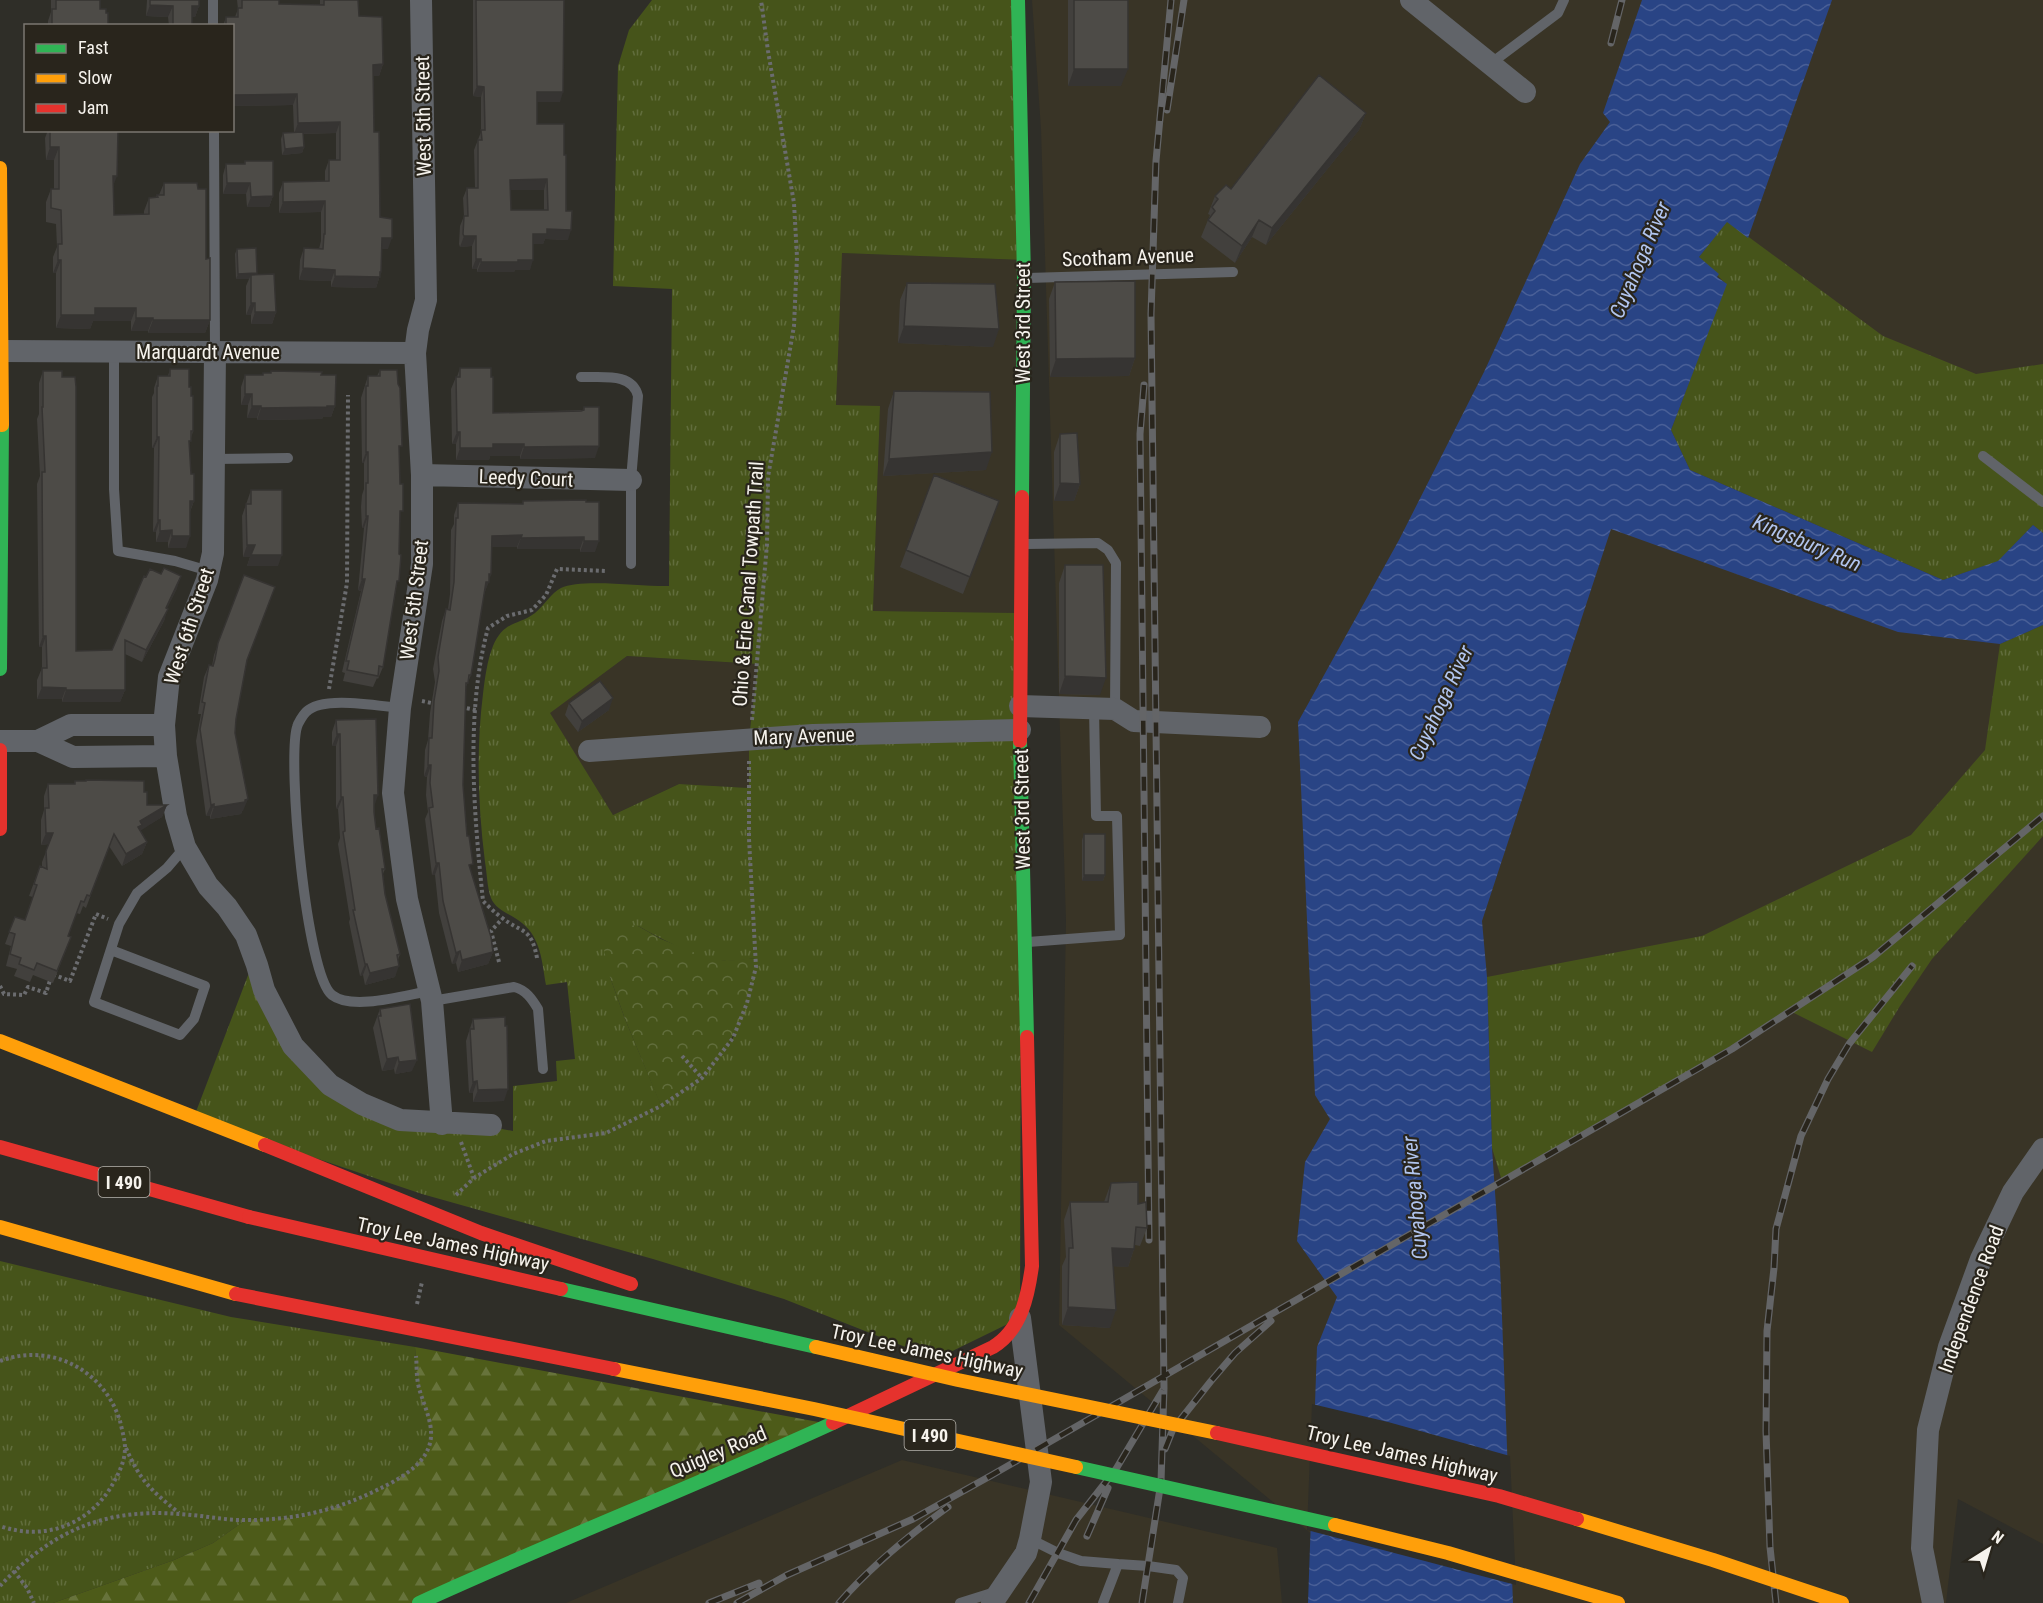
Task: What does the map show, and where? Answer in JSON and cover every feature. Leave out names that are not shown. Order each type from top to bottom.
[{"type":"main road","name":"West 3rd Street","points":[[1018,0],[1024,279],[1020,730],[1032,1266],[1027,1300],[1020,1318]]},
{"type":"main road","points":[[0,168],[2,351],[0,669]]},
{"type":"main road","points":[[0,750],[0,829]]},
{"type":"main road","points":[[0,1041],[481,1233],[570,1265],[647,1289]]},
{"type":"main road","name":"Troy Lee James Highway","points":[[0,1147],[249,1217],[958,1380],[1287,1448],[1499,1496],[1713,1560],[1842,1603]]},
{"type":"main road","name":"I 490","points":[[0,1227],[236,1294],[814,1409],[1264,1508],[1448,1553],[1618,1603]]},
{"type":"main road","points":[[153,1286],[236,1294]]},
{"type":"main road","name":"Quigley Road","points":[[419,1603],[513,1560],[747,1462],[977,1356],[1002,1341],[1020,1318]]},
{"type":"main road","points":[[918,1356],[958,1380]]},
{"type":"street","name":"West 5th Street","points":[[421,0],[426,300],[415,353],[422,475],[422,564],[400,708],[393,793],[407,899],[431,996],[442,1124]]},
{"type":"street","points":[[1411,0],[1525,93]]},
{"type":"street","name":"Marquardt Avenue","points":[[2,351],[415,353]]},
{"type":"street","name":"West 6th Street","points":[[214,352],[213,553],[209,571],[169,677],[164,725],[165,756],[176,816],[185,847],[208,886],[227,907],[246,934],[264,990],[293,1046],[330,1085],[362,1104],[400,1120],[491,1125]]},
{"type":"street","name":"Leedy Court","points":[[422,475],[632,480]]},
{"type":"street","points":[[1020,706],[1104,709],[1134,721],[1260,727]]},
{"type":"street","points":[[38,741],[70,725],[164,725]]},
{"type":"street","name":"Mary Avenue","points":[[589,751],[749,738],[1020,730]]},
{"type":"street","points":[[0,741],[38,741],[73,757],[165,756]]},
{"type":"street","name":"Independence Road","points":[[1933,1603],[1922,1548],[1928,1430],[1949,1347],[1981,1259],[2013,1192],[2043,1149]]},
{"type":"street","name":"West 3rd Street","points":[[997,1597],[1026,1553],[1041,1482],[1020,1318]]},
{"type":"lane","points":[[213,0],[213,24]]},
{"type":"lane","points":[[1490,64],[1558,13],[1564,0]]},
{"type":"lane","name":"West 6th Street","points":[[214,132],[214,352]]},
{"type":"lane","name":"Scotham Avenue","points":[[1024,279],[1233,272]]},
{"type":"lane","points":[[114,352],[114,489],[118,551],[175,561],[209,571]]},
{"type":"lane","points":[[581,377],[618,378],[630,381],[636,387],[638,396],[632,480],[631,564]]},
{"type":"lane","points":[[1983,456],[2043,502]]},
{"type":"lane","points":[[213,459],[288,458]]},
{"type":"lane","points":[[1022,544],[1098,543],[1108,550],[1116,563],[1096,816],[1117,816],[1120,935],[1025,942]]},
{"type":"lane","points":[[400,708],[338,703],[320,704],[307,711],[297,727],[295,817],[305,902],[322,983],[331,995],[342,1000],[358,1002],[514,987],[521,989],[533,1000],[538,1009],[543,1069]]},
{"type":"lane","points":[[111,950],[205,986],[194,1020],[180,1035],[94,1002],[119,924],[137,893],[167,868],[185,847]]},
{"type":"lane","points":[[1030,1539],[1081,1561],[1176,1570],[1183,1578],[1178,1603]]},
{"type":"lane","points":[[1103,1603],[1118,1564]]},
{"type":"lane","points":[[960,1603],[997,1597]]},
{"type":"path","name":"Ohio & Erie Canal Towpath Trail","points":[[462,1135],[461,1144],[474,1178],[513,1154],[546,1141],[606,1133],[661,1106],[702,1078],[733,1038],[747,1003],[756,967],[749,838],[749,738],[759,651],[767,544],[768,477],[794,326],[797,257],[794,203],[761,0]]},
{"type":"path","points":[[340,690],[329,689],[347,583],[348,395]]},
{"type":"path","points":[[537,958],[534,943],[522,928],[502,919],[483,901],[473,760],[480,657],[488,628],[507,616],[532,610],[546,595],[557,569],[607,571]]},
{"type":"path","points":[[422,701],[444,705]]},
{"type":"path","points":[[454,706],[476,710]]},
{"type":"path","points":[[0,986],[4,994],[24,995],[28,987],[46,993],[52,974],[70,981],[96,914],[112,921]]},
{"type":"path","points":[[499,962],[491,931],[502,919]]},
{"type":"path","points":[[682,1056],[702,1078]]},
{"type":"path","points":[[0,1361],[26,1354],[44,1355],[79,1368],[94,1378],[107,1392],[116,1409],[125,1446],[135,1469],[148,1486],[179,1514]]},
{"type":"path","points":[[0,1586],[42,1547],[71,1532],[107,1518],[145,1514],[179,1514],[240,1520],[300,1516],[351,1503],[392,1483],[420,1461],[429,1449],[432,1429],[418,1385]]},
{"type":"path","points":[[0,1526],[22,1532],[41,1532],[68,1525],[92,1511],[116,1478],[124,1461],[125,1446]]},
{"type":"path","points":[[68,1525],[71,1532]]},
{"type":"path","points":[[14,1571],[27,1588],[34,1603]]},
{"type":"shaded area","points":[[1032,0],[2043,0],[2043,1544],[1958,1499],[1946,1603],[1395,1603],[1059,1325],[1066,920],[1041,129]]},
{"type":"shaded area","points":[[841,253],[1023,260],[1022,613],[873,611],[880,406],[836,406]]},
{"type":"shaded area","points":[[627,656],[758,664],[749,738],[749,788],[679,784],[613,815],[549,713]]},
{"type":"shaded area","points":[[902,1460],[1277,1548],[1282,1603],[566,1603]]},
{"type":"green space","points":[[652,0],[1018,0],[1023,260],[842,253],[836,405],[880,406],[873,611],[1022,613],[1020,1318],[936,1359],[784,1299],[653,1259],[422,1194],[194,1117],[255,957],[293,1046],[362,1104],[513,1131],[513,1086],[557,1081],[556,1061],[575,1059],[567,982],[546,985],[540,951],[533,936],[522,923],[500,909],[493,902],[490,894],[481,820],[479,736],[489,658],[497,638],[507,628],[535,613],[557,590],[570,585],[597,583],[669,586],[672,289],[613,286],[618,66],[629,30]],"holes":[[[627,656],[758,664],[749,738],[749,788],[679,784],[613,815],[550,713]],[[638,926],[681,948],[705,957],[727,961],[756,958],[733,1038],[702,1078],[661,1105],[610,977]]]},
{"type":"green space","points":[[1727,221],[1883,336],[1976,374],[2043,364],[2043,533],[2033,525],[1999,561],[1943,580],[1690,470],[1671,430],[1726,284],[1699,257]]},
{"type":"green space","points":[[2043,625],[2043,836],[1932,959],[1872,1052],[1790,1011],[1502,1181],[1492,1148],[1487,977],[1702,936],[1911,835],[1985,750],[2000,644]]},
{"type":"green space","points":[[619,924],[638,926],[661,939],[698,954],[725,961],[756,958],[747,1006],[731,1040],[711,1069],[686,1090],[661,1106],[610,977],[603,945],[610,931]]},
{"type":"green space","points":[[0,1261],[231,1317],[415,1347],[418,1385],[432,1429],[429,1448],[420,1461],[392,1483],[351,1503],[300,1517],[247,1519],[213,1543],[174,1560],[53,1603],[0,1603]]},
{"type":"green space","points":[[415,1347],[829,1424],[419,1603],[53,1603],[174,1560],[213,1543],[247,1519],[300,1517],[351,1503],[392,1483],[420,1461],[429,1448],[431,1429],[418,1385]]},
{"type":"water","points":[[1642,0],[1832,0],[1748,238],[1727,222],[1699,257],[1719,274],[1717,277],[1727,284],[1671,430],[1690,470],[1943,580],[1998,561],[2033,525],[2043,533],[2043,625],[2000,644],[1898,632],[1611,529],[1482,921],[1487,977],[1492,1148],[1500,1265],[1513,1603],[1308,1603],[1317,1347],[1337,1297],[1297,1241],[1305,1162],[1330,1119],[1315,1095],[1298,722],[1399,540],[1484,372],[1580,164],[1610,122],[1603,113]]},
{"type":"pier","points":[[1312,1404],[1388,1422],[1510,1456],[1516,1585],[1307,1530]]},
{"type":"building","points":[[56,0],[100,0],[100,9],[106,9],[108,13],[108,24],[52,24],[52,9],[56,9]]},
{"type":"building","points":[[150,0],[199,0],[199,6],[192,6],[192,24],[173,24],[173,6],[150,5]]},
{"type":"building","points":[[242,0],[279,0],[279,4],[324,5],[324,0],[358,0],[359,16],[382,17],[383,64],[373,65],[374,132],[379,132],[380,217],[392,219],[392,238],[382,238],[380,277],[335,276],[335,270],[303,268],[304,248],[323,249],[325,201],[283,202],[283,182],[329,181],[329,160],[340,160],[340,122],[298,123],[297,94],[234,95],[234,24],[226,24],[226,17],[238,17],[238,8],[242,8]]},
{"type":"building","points":[[476,0],[564,0],[563,92],[537,92],[537,124],[564,124],[566,211],[572,211],[571,230],[547,229],[547,234],[533,234],[533,260],[481,262],[481,259],[476,259],[476,236],[464,236],[463,234],[464,216],[468,216],[467,188],[478,188],[478,140],[482,140],[481,130],[485,130],[484,87],[477,86]],"holes":[[[547,179],[548,210],[511,210],[510,180]]]},
{"type":"building","points":[[1074,0],[1128,0],[1128,69],[1074,69]]},
{"type":"building","points":[[1319,75],[1366,113],[1272,228],[1259,220],[1242,246],[1208,220],[1215,211],[1212,207],[1218,199],[1215,196],[1226,185],[1231,189]]},
{"type":"building","points":[[50,132],[118,132],[117,176],[113,176],[114,215],[149,214],[149,198],[164,195],[164,183],[197,183],[198,189],[206,189],[206,259],[210,258],[210,320],[136,318],[136,308],[95,308],[95,315],[61,315],[61,260],[58,260],[58,244],[62,244],[61,210],[51,208],[51,189],[59,189],[59,147],[50,147]]},
{"type":"building","points":[[303,132],[304,147],[285,149],[283,133]]},
{"type":"building","points":[[245,161],[273,161],[273,196],[251,197],[250,183],[227,183],[226,164],[245,164]]},
{"type":"building","points":[[256,248],[257,273],[238,274],[237,249]]},
{"type":"building","points":[[274,274],[276,312],[255,312],[255,303],[251,303],[251,275]]},
{"type":"building","points":[[1135,281],[1135,358],[1056,359],[1055,282]]},
{"type":"building","points":[[907,283],[995,284],[999,329],[904,326]]},
{"type":"building","points":[[460,368],[491,368],[493,413],[581,411],[584,407],[599,407],[599,446],[524,447],[524,444],[493,444],[493,448],[460,448],[460,432],[457,432],[456,377],[460,377]]},
{"type":"building","points":[[170,369],[189,369],[189,387],[191,387],[191,396],[193,396],[193,431],[191,431],[191,441],[189,441],[191,474],[194,474],[194,501],[190,501],[190,536],[172,536],[172,530],[160,531],[160,520],[158,520],[157,386],[158,376],[170,376]]},
{"type":"building","points":[[380,370],[397,370],[400,388],[402,446],[399,446],[403,511],[400,511],[399,581],[397,581],[383,667],[379,666],[378,676],[347,670],[349,661],[346,661],[365,579],[362,579],[368,516],[366,516],[368,452],[366,452],[366,386],[368,386],[368,376],[380,376]]},
{"type":"building","points":[[43,371],[62,371],[62,377],[75,377],[76,651],[112,650],[144,576],[146,577],[150,569],[161,574],[164,568],[181,576],[166,608],[168,609],[146,650],[125,640],[125,690],[66,690],[66,688],[42,687],[42,668],[47,668],[46,636],[43,636],[42,472],[45,472]]},
{"type":"building","points":[[271,371],[322,372],[321,375],[336,375],[335,406],[261,408],[261,406],[252,406],[252,394],[245,394],[245,375],[263,375]]},
{"type":"building","points":[[894,391],[990,392],[992,452],[889,459]]},
{"type":"building","points":[[1077,433],[1080,484],[1060,483],[1060,434]]},
{"type":"building","points":[[934,475],[999,501],[970,577],[906,550]]},
{"type":"building","points":[[251,490],[282,490],[282,555],[251,555],[255,545],[247,545],[246,504],[251,504]]},
{"type":"building","points":[[586,500],[586,502],[599,502],[599,541],[584,541],[584,537],[492,536],[491,574],[489,574],[489,582],[486,582],[471,675],[466,683],[463,785],[467,836],[469,836],[473,864],[469,865],[491,937],[493,952],[462,960],[460,951],[456,953],[443,901],[439,863],[436,863],[429,808],[433,807],[430,783],[431,765],[428,765],[429,738],[432,738],[434,701],[439,671],[438,657],[446,609],[450,610],[454,582],[458,503],[523,504],[523,501]]},
{"type":"building","points":[[1065,565],[1103,565],[1106,678],[1065,676]]},
{"type":"building","points":[[244,575],[275,587],[247,660],[236,719],[235,733],[248,799],[245,802],[214,807],[214,804],[211,805],[200,729],[205,703],[202,702],[209,665],[213,666],[218,643]]},
{"type":"building","points":[[600,681],[613,698],[582,721],[569,703]]},
{"type":"building","points":[[376,719],[378,795],[374,795],[374,812],[376,829],[379,828],[385,869],[382,869],[385,894],[400,954],[397,955],[399,966],[370,973],[365,964],[353,910],[355,910],[343,832],[345,831],[343,797],[341,797],[340,734],[337,734],[336,720]]},
{"type":"building","points":[[75,781],[144,781],[147,805],[167,805],[140,821],[142,825],[138,827],[147,842],[126,854],[114,834],[90,896],[87,895],[84,902],[81,901],[68,936],[71,937],[57,971],[37,963],[34,970],[19,964],[21,958],[10,954],[15,934],[9,932],[15,917],[25,920],[37,885],[34,884],[40,866],[47,869],[46,851],[53,833],[46,833],[45,808],[49,808],[48,784],[75,784]]},
{"type":"building","points":[[1084,834],[1105,834],[1105,875],[1084,875]]},
{"type":"building","points":[[410,1004],[417,1060],[399,1062],[398,1057],[387,1059],[378,1016],[381,1016],[380,1009]]},
{"type":"building","points":[[505,1017],[508,1089],[478,1090],[477,1081],[473,1082],[470,1029],[474,1029],[473,1019]]},
{"type":"building","points":[[1138,1182],[1138,1204],[1146,1202],[1147,1228],[1136,1227],[1134,1249],[1112,1248],[1116,1310],[1068,1307],[1069,1248],[1073,1248],[1070,1202],[1108,1202],[1111,1183]]},
{"type":"railway","points":[[1142,1603],[1161,1482],[1164,1388],[1151,314],[1156,161],[1171,0]]},
{"type":"railway","points":[[1167,110],[1184,0]]},
{"type":"railway","points":[[1611,43],[1622,0]]},
{"type":"railway","points":[[1144,385],[1140,434],[1149,1240]]},
{"type":"railway","points":[[737,1603],[787,1575],[913,1519],[1732,1049],[1873,957],[2043,816]]},
{"type":"railway","points":[[1776,1603],[1770,1547],[1766,1431],[1767,1331],[1776,1229],[1801,1136],[1828,1079],[1849,1044],[1912,966]]},
{"type":"railway","points":[[1165,1449],[1173,1429],[1211,1381],[1235,1353],[1271,1321]]},
{"type":"railway","points":[[1029,1603],[1076,1520],[1116,1469],[1163,1390]]},
{"type":"railway","points":[[1087,1536],[1108,1488]]},
{"type":"railway","points":[[839,1603],[891,1552],[948,1507]]},
{"type":"railway","points":[[709,1603],[759,1583]]},
{"type":"traffic: fast","points":[[1018,0],[1024,278],[1022,497]]},
{"type":"traffic: fast","points":[[0,669],[2,425]]},
{"type":"traffic: fast","points":[[1020,741],[1027,1037]]},
{"type":"traffic: fast","points":[[561,1289],[816,1347]]},
{"type":"traffic: fast","points":[[419,1603],[833,1423]]},
{"type":"traffic: fast","points":[[1076,1467],[1335,1525]]},
{"type":"traffic: slow","points":[[0,168],[2,425]]},
{"type":"traffic: slow","points":[[0,1041],[265,1145]]},
{"type":"traffic: slow","points":[[0,1227],[236,1294]]},
{"type":"traffic: slow","points":[[816,1347],[958,1380],[1217,1433]]},
{"type":"traffic: slow","points":[[614,1369],[814,1409],[1076,1467]]},
{"type":"traffic: slow","points":[[1577,1519],[1713,1560],[1842,1603]]},
{"type":"traffic: slow","points":[[1335,1525],[1448,1553],[1618,1603]]},
{"type":"traffic: jam","points":[[1020,741],[1022,497]]},
{"type":"traffic: jam","points":[[0,750],[0,829]]},
{"type":"traffic: jam","points":[[833,1423],[993,1347],[1003,1340],[1017,1322],[1028,1289],[1032,1266],[1027,1037]]},
{"type":"traffic: jam","points":[[265,1145],[481,1233],[631,1284]]},
{"type":"traffic: jam","points":[[0,1147],[249,1217]]},
{"type":"traffic: jam","points":[[249,1217],[561,1289]]},
{"type":"traffic: jam","points":[[236,1294],[614,1369]]},
{"type":"traffic: jam","points":[[1217,1433],[1499,1496],[1577,1519]]},
{"type":"water label","name":"Cuyahoga River","points":[[1640,260]]},
{"type":"water label","name":"Kingsbury Run","points":[[1807,543]]},
{"type":"water label","name":"Cuyahoga River","points":[[1441,703]]},
{"type":"water label","name":"Cuyahoga River","points":[[1415,1198]]}]
